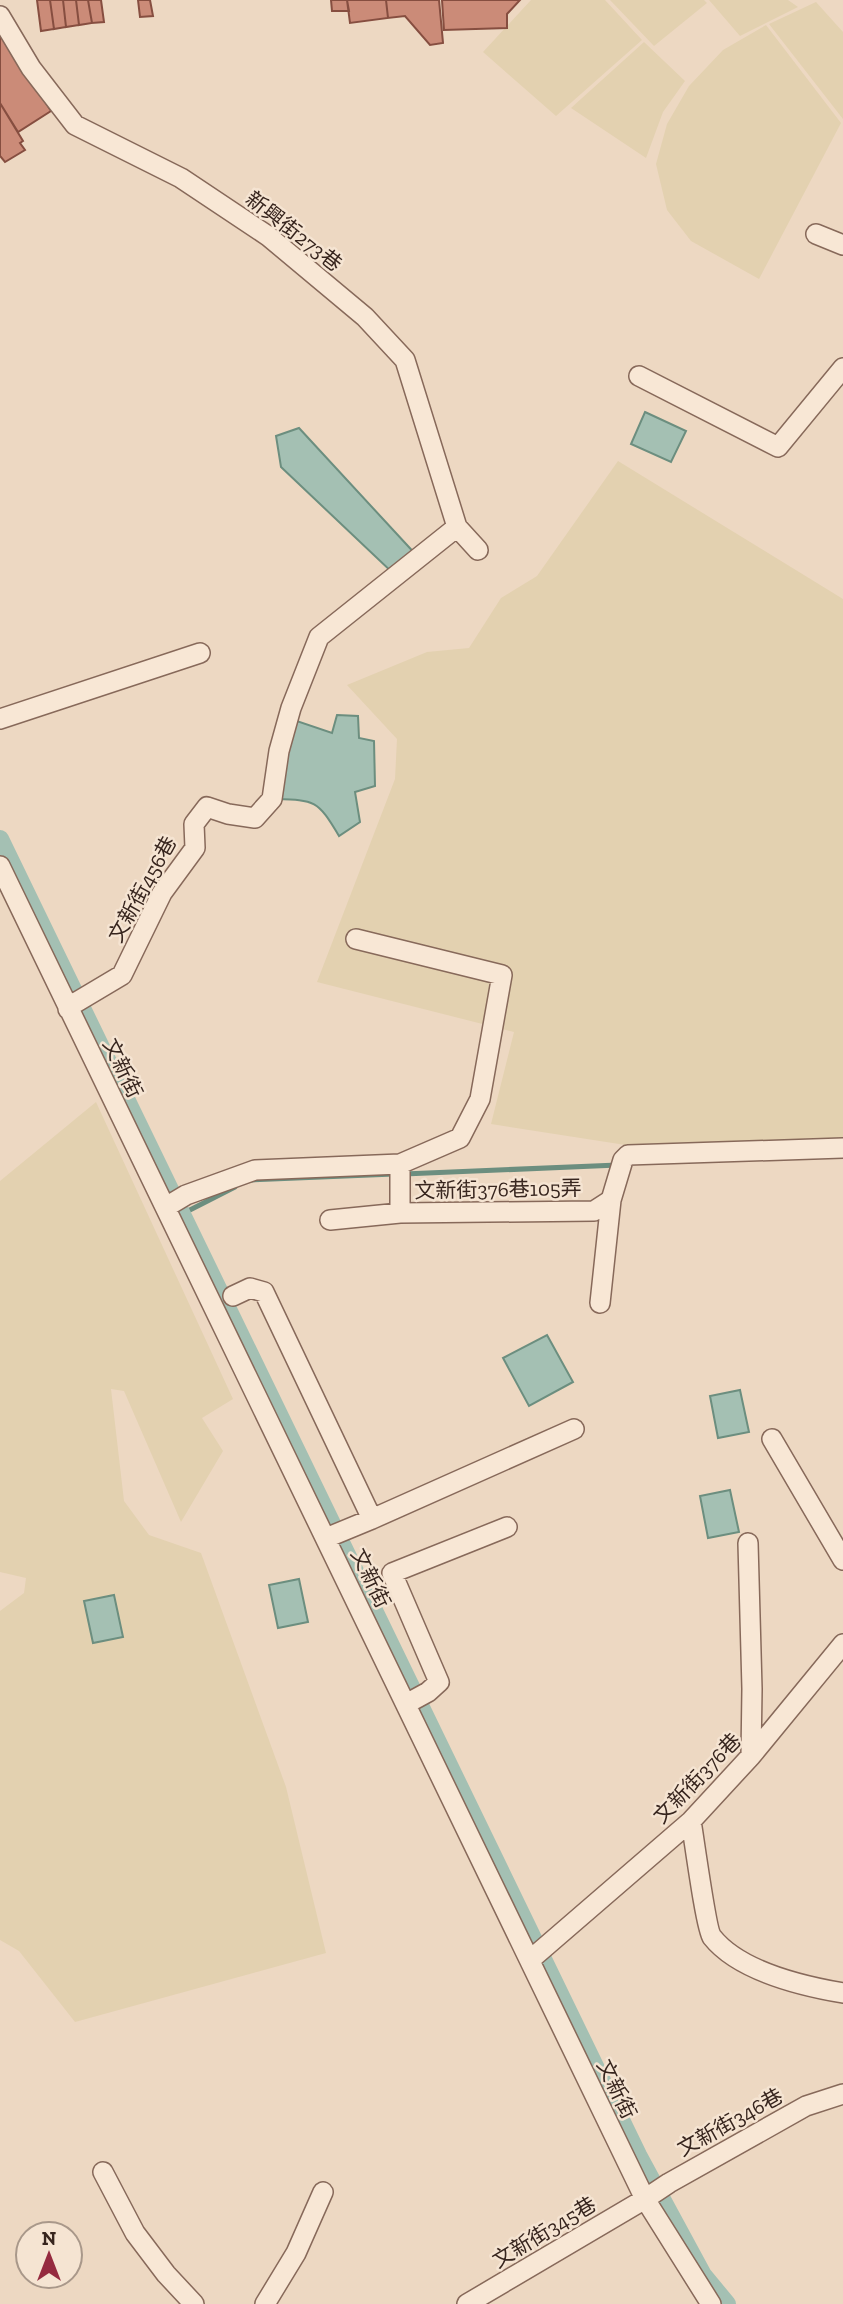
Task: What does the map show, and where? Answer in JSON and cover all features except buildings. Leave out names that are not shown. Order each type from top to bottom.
[{"type":"street","name":"新興街273巷","points":[[0,16],[31,68],[75,125],[181,178],[268,236],[365,317],[405,360],[457,527],[478,550]]},
{"type":"street","points":[[816,234],[843,245]]},
{"type":"street","points":[[639,376],[778,447],[843,369]]},
{"type":"street","name":"文新街456巷","points":[[71,1006],[122,975],[162,893],[195,848],[194,824],[207,807],[228,814],[255,818],[272,799],[279,751],[290,708],[319,637],[457,527]]},
{"type":"street","points":[[0,719],[200,653]]},
{"type":"street","name":"文新街","points":[[0,866],[175,1201],[336,1533],[415,1699],[530,1959],[655,2192],[711,2304]]},
{"type":"street","points":[[175,1201],[255,1170],[400,1171],[460,1138],[480,1099],[502,975],[356,939]]},
{"type":"street","name":"文新街376巷105弄","points":[[330,1220],[400,1213],[594,1211],[611,1200],[628,1156],[843,1148]]},
{"type":"street","points":[[400,1171],[400,1213]]},
{"type":"street","points":[[600,1303],[611,1200]]},
{"type":"street","points":[[233,1296],[250,1288],[264,1292],[372,1519]]},
{"type":"street","points":[[336,1533],[574,1429]]},
{"type":"street","points":[[772,1439],[843,1560]]},
{"type":"street","points":[[415,1699],[439,1682],[392,1573],[507,1527]]},
{"type":"street","points":[[748,1544],[751,1756]]},
{"type":"street","name":"文新街376巷","points":[[530,1959],[691,1821],[751,1756],[843,1644]]},
{"type":"street","points":[[691,1821],[711,1936],[747,1966],[816,1989],[843,1993]]},
{"type":"street","name":"文新街346巷","points":[[655,2192],[806,2106],[843,2094]]},
{"type":"street","points":[[103,2172],[135,2233],[166,2274],[194,2304]]},
{"type":"street","points":[[265,2304],[296,2253],[323,2192]]},
{"type":"street","name":"文新街345巷","points":[[467,2304],[655,2192]]},
{"type":"shaded area","points":[[531,0],[605,0],[642,40],[556,116],[483,52]]},
{"type":"shaded area","points":[[610,0],[704,0],[707,3],[654,46]]},
{"type":"shaded area","points":[[709,0],[788,0],[798,7],[740,36]]},
{"type":"shaded area","points":[[816,2],[843,32],[843,119],[769,24]]},
{"type":"shaded area","points":[[766,25],[841,123],[759,279],[691,241],[667,210],[656,164],[667,124],[689,86],[723,50]]},
{"type":"shaded area","points":[[644,42],[685,81],[663,112],[646,158],[571,108]]},
{"type":"shaded area","points":[[645,412],[686,431],[671,462],[631,444]]},
{"type":"shaded area","points":[[299,428],[419,558],[396,576],[281,467],[276,436]]},
{"type":"shaded area","points":[[618,461],[843,599],[843,1143],[632,1146],[491,1124],[514,1032],[317,982],[395,779],[397,739],[347,685],[427,652],[469,648],[501,598],[537,576]]},
{"type":"shaded area","points":[[337,715],[358,716],[359,738],[374,741],[375,786],[355,792],[360,822],[339,836],[325,815],[313,804],[298,800],[272,799],[288,718],[332,733]]},
{"type":"shaded area","points":[[96,1102],[233,1399],[202,1418],[223,1451],[181,1522],[124,1391],[111,1389],[124,1501],[149,1535],[201,1553],[286,1787],[326,1953],[75,2022],[19,1951],[0,1940],[0,1611],[24,1593],[26,1578],[0,1572],[0,1181]]},
{"type":"shaded area","points":[[547,1335],[573,1382],[529,1406],[503,1358]]},
{"type":"shaded area","points":[[740,1390],[749,1432],[718,1438],[710,1396]]},
{"type":"shaded area","points":[[730,1490],[739,1532],[708,1538],[700,1496]]},
{"type":"shaded area","points":[[299,1579],[308,1622],[278,1628],[269,1585]]},
{"type":"shaded area","points":[[114,1595],[123,1637],[93,1643],[84,1601]]},
{"type":"waterway","points":[[0,839],[638,2155],[703,2275],[727,2304]]},
{"type":"waterway","points":[[404,1174],[618,1165]]},
{"type":"waterway","points":[[250,1180],[394,1174]]},
{"type":"waterway","points":[[182,1214],[235,1187]]}]
